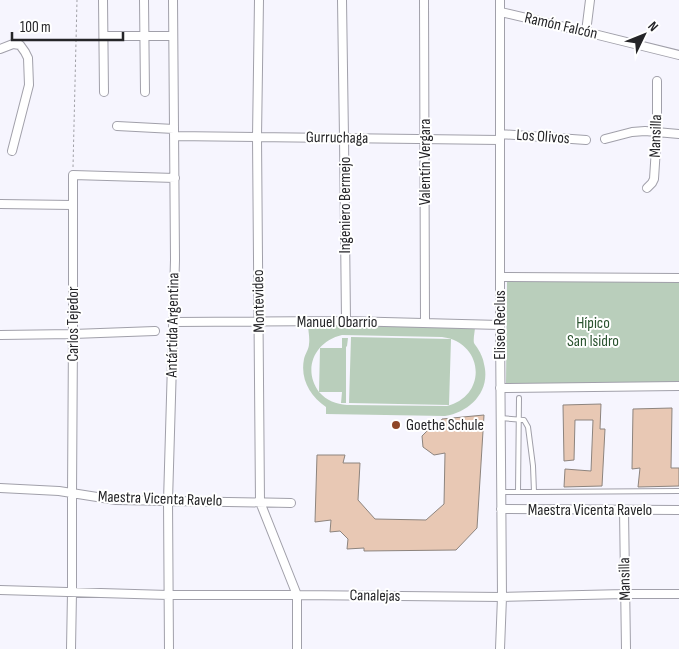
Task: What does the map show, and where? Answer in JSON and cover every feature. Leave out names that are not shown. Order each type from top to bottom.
[{"type":"street","points":[[103,0],[104,92]]},
{"type":"street","points":[[144,0],[145,92]]},
{"type":"street","name":"Antártida Argentina","points":[[168,649],[168,500],[174,322],[173,0]]},
{"type":"street","name":"Montevideo","points":[[259,0],[257,137],[260,502],[297,595]]},
{"type":"street","name":"Ingeniero Bermejo","points":[[342,0],[346,321]]},
{"type":"street","name":"Valentín Vergara","points":[[424,0],[426,323]]},
{"type":"street","name":"Eliseo Reclus","points":[[500,0],[502,597],[500,649]]},
{"type":"street","points":[[586,32],[590,0]]},
{"type":"street","name":"Ramón Falcón","points":[[501,12],[679,55]]},
{"type":"street","points":[[104,36],[174,36]]},
{"type":"street","points":[[0,49],[13,44],[20,46],[28,58],[29,86],[12,151]]},
{"type":"street","name":"Mansilla","points":[[647,188],[654,179],[657,132],[657,81]]},
{"type":"street","name":"Gurruchaga","points":[[117,126],[174,132],[257,137],[425,139],[500,137]]},
{"type":"street","points":[[605,139],[632,132],[645,131],[679,134]]},
{"type":"street","name":"Los Olivos","points":[[500,137],[586,140]]},
{"type":"street","points":[[73,175],[175,178]]},
{"type":"street","name":"Carlos Tejedor","points":[[70,649],[72,592],[73,175]]},
{"type":"street","points":[[0,204],[72,205]]},
{"type":"street","points":[[500,278],[679,278]]},
{"type":"street","name":"Manuel Obarrio","points":[[174,322],[346,321],[500,325]]},
{"type":"street","points":[[0,334],[155,331]]},
{"type":"street","points":[[500,388],[679,386]]},
{"type":"street","name":"Maestra Vicenta Ravelo","points":[[0,488],[50,490],[116,500],[292,503]]},
{"type":"street","name":"Maestra Vicenta Ravelo","points":[[501,509],[679,510]]},
{"type":"street","name":"Mansilla","points":[[624,510],[626,649]]},
{"type":"street","name":"Canalejas","points":[[0,590],[168,595],[502,597],[679,594]]},
{"type":"street","points":[[296,649],[297,595]]},
{"type":"lane","points":[[518,492],[519,398]]},
{"type":"lane","points":[[500,418],[524,420],[528,427],[534,492]]},
{"type":"lane","points":[[501,492],[679,491]]},
{"type":"path","points":[[73,175],[77,0]]},
{"type":"green space","name":"Hípico San Isidro","points":[[507,282],[679,282],[679,383],[506,383]]},
{"type":"green space","points":[[308,324],[475,327],[474,343],[483,360],[484,383],[477,399],[470,405],[454,414],[445,416],[326,414],[326,407],[315,398],[305,380],[303,366],[309,342]],"holes":[[[342,335],[442,337],[456,341],[466,348],[473,358],[476,370],[475,381],[469,392],[460,400],[447,406],[343,405],[325,398],[314,383],[312,365],[318,350],[325,343]]]},
{"type":"green space","points":[[351,337],[451,339],[449,405],[349,403]]},
{"type":"green space","points":[[342,338],[348,338],[346,347],[346,403],[341,403],[342,392],[319,392],[320,348],[342,348]]},
{"type":"building","points":[[601,404],[600,429],[605,429],[602,486],[564,487],[565,469],[591,471],[593,420],[575,420],[574,460],[564,461],[563,405]]},
{"type":"building","points":[[672,408],[671,468],[679,468],[679,486],[638,487],[640,468],[632,469],[633,409]]},
{"type":"building","points":[[484,415],[477,528],[456,550],[364,551],[364,548],[347,549],[348,539],[340,531],[330,532],[331,520],[315,522],[317,455],[345,455],[343,463],[360,463],[358,500],[375,519],[426,520],[444,504],[445,453],[434,455],[423,447],[422,436],[429,429],[439,426],[442,419]]},
{"type":"place","name":"Goethe Schule","points":[[396,425]]}]
